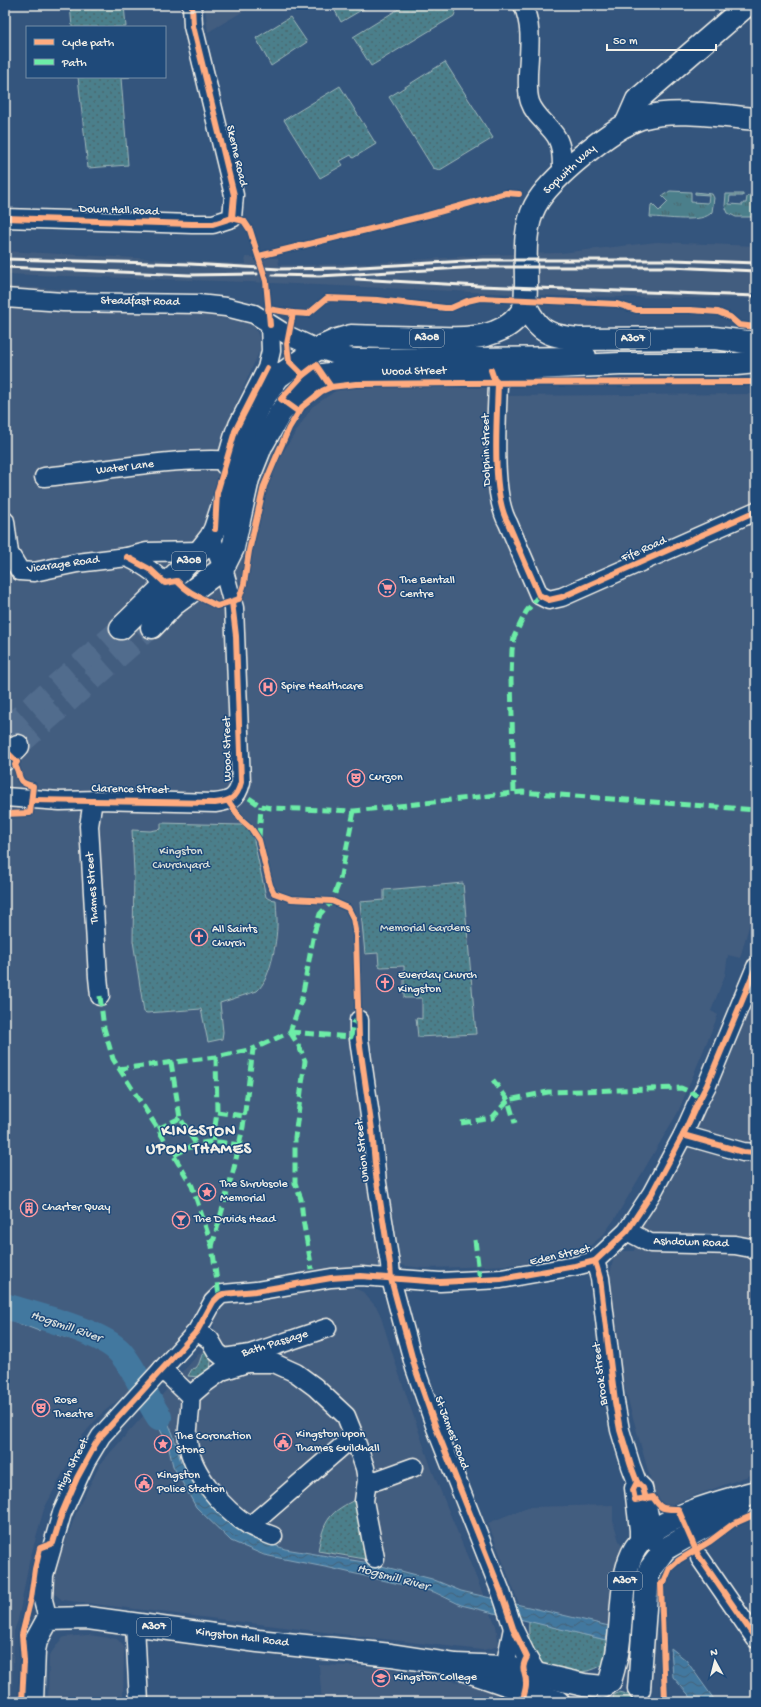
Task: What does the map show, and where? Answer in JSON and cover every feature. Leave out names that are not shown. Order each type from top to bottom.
[{"type":"main road","points":[[626,125],[637,100],[747,5]]},
{"type":"main road","name":"Sopwith Way","points":[[756,119],[683,114],[642,118],[610,134],[562,174],[548,188],[535,205],[529,222],[526,251],[526,304],[539,327],[559,337],[578,339],[714,338],[756,343]]},
{"type":"main road","name":"A308","points":[[317,349],[337,340],[351,336],[459,338],[478,336],[496,332],[514,321],[522,313],[526,304]]},
{"type":"main road","name":"Wood Street","points":[[208,539],[232,461],[248,436],[259,405],[278,377],[317,349]]},
{"type":"main road","name":"Wood Street","points":[[248,436],[280,413],[288,404],[323,375],[337,373],[484,370],[620,364],[736,364],[756,362]]},
{"type":"main road","name":"Wood Street","points":[[223,568],[233,548],[248,479],[248,436]]},
{"type":"main road","name":"A308","points":[[121,628],[208,539]]},
{"type":"main road","name":"A308","points":[[152,627],[173,605],[223,568]]},
{"type":"main road","name":"A307","points":[[603,1690],[617,1653],[627,1570],[632,1554],[646,1537],[681,1516],[729,1499],[756,1493]]},
{"type":"main road","name":"A307","points":[[642,1695],[647,1581],[650,1569],[665,1549],[730,1513],[756,1493]]},
{"type":"main road","name":"Kingston Hall Road","points":[[48,1619],[88,1618],[258,1641],[392,1655],[456,1665],[505,1667],[603,1690],[623,1679],[630,1681],[642,1695]]},
{"type":"main road","points":[[32,1702],[34,1650],[39,1635],[48,1619]]},
{"type":"main road","name":"Kingston Hall Road","points":[[456,1665],[483,1677],[558,1702]]},
{"type":"street","name":"Skerne Road","points":[[192,5],[193,26],[234,195],[232,218]]},
{"type":"street","points":[[523,5],[530,28],[529,100],[533,111],[557,138],[561,146],[562,174]]},
{"type":"street","name":"Down Hall Road","points":[[5,218],[213,224],[232,218]]},
{"type":"street","name":"Steadfast Road","points":[[5,298],[63,302],[198,304],[226,307],[254,314],[270,325]]},
{"type":"street","points":[[248,436],[271,351],[270,325]]},
{"type":"street","name":"Wood Street","points":[[270,325],[317,349],[340,356],[355,358],[588,356],[620,364]]},
{"type":"street","name":"Dolphin Street","points":[[514,368],[498,383],[498,488],[502,513],[508,523],[539,595]]},
{"type":"street","name":"Water Lane","points":[[44,477],[178,461],[232,461]]},
{"type":"street","name":"Fife Road","points":[[539,595],[549,600],[562,597],[756,511]]},
{"type":"street","points":[[5,521],[7,557]]},
{"type":"street","name":"Wood Street","points":[[208,539],[223,568],[234,608],[241,782],[239,792],[228,802]]},
{"type":"street","name":"Vicarage Road","points":[[7,557],[20,571],[34,572],[77,563],[127,557],[208,539]]},
{"type":"street","points":[[127,557],[151,570],[165,583],[172,596],[173,605]]},
{"type":"street","name":"Clarence Street","points":[[8,796],[60,801],[228,802]]},
{"type":"street","name":"Thames Street","points":[[93,800],[89,834],[100,996]]},
{"type":"street","name":"Eden Street","points":[[197,1331],[213,1302],[218,1296],[223,1294],[256,1291],[331,1278],[361,1276],[440,1282],[501,1279],[595,1261],[627,1231],[652,1193],[683,1135],[707,1085],[756,967]]},
{"type":"street","name":"Union Street","points":[[359,1020],[359,1039],[391,1279]]},
{"type":"street","points":[[683,1135],[743,1152],[756,1152]]},
{"type":"street","name":"Ashdown Road","points":[[627,1231],[650,1243],[735,1245],[751,1248],[756,1251]]},
{"type":"street","name":"Brook Street","points":[[595,1261],[601,1286],[614,1402],[620,1430],[637,1482],[633,1490],[639,1530],[646,1537],[657,1558]]},
{"type":"street","name":"St James' Road","points":[[391,1279],[415,1368],[436,1428],[513,1626],[527,1657],[538,1675]]},
{"type":"street","name":"Bath Passage","points":[[197,1331],[210,1340],[217,1352],[224,1358],[250,1354],[327,1328]]},
{"type":"street","points":[[190,1396],[158,1374],[197,1331]]},
{"type":"street","points":[[190,1396],[222,1371],[247,1363],[274,1363],[296,1373],[315,1387],[346,1416],[354,1436],[365,1468],[367,1480],[364,1501],[376,1558]]},
{"type":"street","name":"High Street","points":[[48,1619],[43,1600],[44,1575],[62,1513],[77,1478],[101,1436],[158,1374]]},
{"type":"street","points":[[190,1396],[191,1408],[188,1421],[188,1442],[193,1463],[204,1481],[229,1510],[250,1526],[273,1536]]},
{"type":"street","points":[[250,1526],[354,1436]]},
{"type":"street","points":[[367,1480],[378,1480],[414,1467]]},
{"type":"street","points":[[700,1558],[756,1639]]},
{"type":"street","points":[[135,1625],[139,1702]]},
{"type":"street","points":[[505,1667],[513,1626]]},
{"type":"shaded area","points":[[205,5],[254,5],[208,32]]},
{"type":"shaded area","points":[[657,242],[756,246],[756,299],[563,296],[250,282],[5,274],[5,251],[246,264],[245,257],[278,258],[279,265],[311,265],[375,263],[484,255],[561,253]]},
{"type":"shaded area","points":[[5,286],[244,300],[262,345],[231,416],[283,452],[312,407],[337,390],[357,385],[488,388],[490,396],[756,394],[756,901],[740,958],[728,955],[725,975],[711,1011],[718,1015],[678,1112],[616,1217],[603,1235],[586,1249],[565,1258],[546,1263],[423,1268],[400,1265],[396,1247],[378,1266],[311,1271],[280,1279],[276,1282],[217,1287],[211,1291],[206,1297],[192,1324],[153,1371],[100,1415],[82,1436],[44,1509],[29,1562],[18,1620],[14,1631],[12,1702],[5,1702]]},
{"type":"shaded area","points":[[756,996],[756,1473],[664,1507],[655,1495],[618,1365],[606,1293],[615,1251],[634,1251],[641,1226],[707,1106]]},
{"type":"shaded area","points":[[347,1285],[363,1292],[377,1308],[380,1314],[432,1470],[496,1626],[499,1646],[483,1650],[62,1600],[51,1590],[55,1570],[78,1508],[101,1463],[214,1337],[214,1322],[217,1311],[223,1305],[307,1289]]},
{"type":"shaded area","points":[[613,1505],[613,1521],[619,1541],[625,1550],[609,1626],[520,1606],[488,1523],[528,1507]]},
{"type":"shaded area","points":[[88,1635],[117,1639],[124,1647],[123,1702],[48,1702],[49,1656],[64,1637]]},
{"type":"shaded area","name":"Kingston College","points":[[319,1665],[380,1667],[501,1690],[504,1702],[322,1702]]},
{"type":"green space","points":[[70,5],[124,5],[126,26],[72,26]]},
{"type":"green space","points":[[332,5],[370,5],[341,22]]},
{"type":"green space","points":[[405,5],[456,5],[457,7],[454,16],[371,66],[353,37]]},
{"type":"green space","points":[[290,17],[307,42],[271,66],[256,38]]},
{"type":"green space","points":[[445,62],[493,138],[440,170],[433,168],[389,97]]},
{"type":"green space","points":[[78,78],[121,78],[128,165],[88,168]]},
{"type":"green space","points":[[340,86],[376,144],[353,158],[351,155],[340,161],[343,165],[320,178],[284,120]]},
{"type":"green space","points":[[670,191],[691,192],[691,202],[708,203],[709,195],[695,194],[695,192],[712,194],[714,198],[712,212],[707,216],[692,219],[650,217],[651,205],[652,204],[659,211],[668,202],[662,196]]},
{"type":"green space","points":[[726,194],[743,194],[743,196],[730,196],[729,204],[743,205],[743,203],[746,203],[747,197],[750,195],[756,195],[756,217],[736,217],[728,213],[725,206]]},
{"type":"green space","name":"Kingston Churchyard","points":[[161,823],[241,825],[250,829],[253,836],[266,897],[276,900],[277,927],[275,947],[270,968],[262,985],[257,991],[220,1003],[223,1032],[222,1039],[208,1042],[201,1009],[144,1012],[133,941],[134,872],[132,830],[150,831],[161,829]]},
{"type":"green space","name":"Memorial Gardens","points":[[463,883],[476,1034],[418,1037],[416,1018],[422,1019],[422,998],[404,998],[404,966],[381,967],[379,966],[378,953],[365,954],[360,902],[384,900],[384,890]]},
{"type":"green space","points":[[205,1350],[207,1351],[211,1361],[210,1370],[199,1377],[188,1376],[192,1369],[198,1366]]},
{"type":"green space","points":[[359,1498],[371,1560],[318,1551],[323,1531],[334,1512]]},
{"type":"green space","points":[[529,1621],[606,1640],[604,1664],[596,1669],[579,1672],[563,1670],[538,1662],[530,1642]]},
{"type":"green space","points":[[620,1692],[630,1695],[632,1702],[612,1702],[614,1695]]},
{"type":"water","points":[[5,1298],[46,1312],[39,1331],[5,1318]]},
{"type":"water","points":[[64,1317],[112,1335],[123,1343],[142,1369],[132,1379],[106,1349],[57,1335]]},
{"type":"water","points":[[160,1404],[173,1434],[181,1462],[189,1469],[203,1494],[219,1514],[236,1528],[249,1536],[285,1549],[370,1563],[432,1579],[461,1591],[609,1626],[606,1640],[461,1605],[434,1592],[330,1568],[264,1555],[231,1541],[196,1507],[173,1466],[168,1445],[152,1414]]},
{"type":"water","points":[[671,1648],[686,1660],[716,1702],[695,1702],[673,1677]]},
{"type":"waterway","name":"Hogsmill River","points":[[5,1306],[66,1324],[111,1344],[126,1359],[159,1417]]},
{"type":"tunnel","points":[[18,746],[152,627]]},
{"type":"tunnel","points":[[5,729],[121,628]]},
{"type":"railway","points":[[5,259],[190,264],[280,269],[344,268],[483,260],[674,260],[756,263]]},
{"type":"railway","points":[[5,267],[189,275],[257,274]]},
{"type":"railway","points":[[273,275],[319,276],[481,267],[671,267],[756,271]]},
{"type":"railway","points":[[356,279],[480,286],[756,296]]},
{"type":"marked path","points":[[514,792],[511,679],[512,650],[514,637],[526,612],[539,595]]},
{"type":"marked path","points":[[249,798],[261,806],[271,808],[354,811],[522,792],[756,810]]},
{"type":"marked path","points":[[259,838],[261,806]]},
{"type":"marked path","points":[[212,1246],[234,1168],[243,1127],[253,1049],[290,1032],[302,998],[314,933],[320,914],[332,901],[340,880],[354,811]]},
{"type":"marked path","points":[[100,996],[104,1028],[113,1059],[158,1129],[192,1186],[212,1246],[219,1296]]},
{"type":"marked path","points":[[290,1032],[351,1037],[353,1023],[359,1019]]},
{"type":"marked path","points":[[290,1032],[299,1046],[305,1061],[295,1137],[295,1183],[301,1199],[303,1220],[312,1269]]},
{"type":"marked path","points":[[118,1069],[216,1057],[253,1049]]},
{"type":"marked path","points":[[213,1141],[217,1112],[216,1057]]},
{"type":"marked path","points":[[171,1062],[180,1118],[196,1144]]},
{"type":"marked path","points":[[493,1080],[508,1100],[515,1123]]},
{"type":"marked path","points":[[461,1123],[492,1118],[508,1100],[548,1092],[681,1088],[701,1097]]},
{"type":"marked path","points":[[217,1112],[244,1116]]},
{"type":"marked path","points":[[158,1129],[180,1118]]},
{"type":"marked path","points":[[174,1155],[192,1146],[205,1142],[219,1142],[239,1145]]},
{"type":"marked path","points":[[475,1240],[480,1281]]},
{"type":"cycle path","points":[[192,5],[193,26],[234,195],[232,218]]},
{"type":"cycle path","points":[[259,256],[428,215],[506,193],[519,194]]},
{"type":"cycle path","points":[[5,218],[192,224],[213,224],[232,218]]},
{"type":"cycle path","points":[[232,218],[244,221],[250,230],[266,281],[270,325]]},
{"type":"cycle path","points":[[268,309],[308,314],[327,298],[378,300],[451,308],[467,301],[480,298],[617,304],[636,310],[690,310],[718,312],[730,317],[739,325],[756,327]]},
{"type":"cycle path","points":[[293,313],[287,344],[289,361],[303,375]]},
{"type":"cycle path","points":[[299,412],[281,399],[303,375],[316,365],[331,387]]},
{"type":"cycle path","points":[[215,529],[217,493],[235,431],[267,368]]},
{"type":"cycle path","points":[[491,370],[494,379],[498,383],[496,455],[499,494],[503,510],[539,595],[549,600],[562,597],[756,511]]},
{"type":"cycle path","points":[[127,557],[151,570],[165,583],[177,581],[191,593],[217,606],[239,599],[244,584],[249,551],[264,486],[275,460],[289,428],[302,407],[322,391],[331,387],[356,384],[756,382]]},
{"type":"cycle path","points":[[32,800],[215,803],[229,800],[235,796],[241,782],[236,636],[232,602]]},
{"type":"cycle path","points":[[5,750],[17,762],[15,765],[21,781],[33,786],[30,813],[5,814]]},
{"type":"cycle path","points":[[228,801],[242,820],[251,828],[259,840],[270,885],[274,893],[291,899],[332,901],[348,908],[353,918],[356,936],[359,1039],[391,1279],[415,1368],[436,1428],[501,1592],[513,1628],[527,1657],[523,1669],[526,1681],[523,1697],[523,1701],[525,1702]]},
{"type":"cycle path","points":[[22,1702],[24,1661],[22,1635],[31,1598],[35,1569],[40,1548],[53,1543],[62,1513],[77,1478],[101,1436],[197,1331],[213,1302],[223,1294],[256,1291],[331,1278],[361,1276],[440,1282],[501,1279],[595,1261],[627,1231],[652,1193],[683,1135],[707,1085],[756,967]]},
{"type":"cycle path","points":[[683,1135],[743,1152],[756,1153]]},
{"type":"cycle path","points":[[595,1261],[600,1278],[615,1402],[620,1430],[637,1482],[643,1488],[646,1499]]},
{"type":"cycle path","points":[[637,1482],[633,1490],[635,1500],[653,1497],[660,1507],[678,1509],[698,1555],[756,1639]]},
{"type":"cycle path","points":[[665,1702],[661,1584],[664,1582],[670,1568],[679,1560],[709,1542],[733,1524],[756,1514]]},
{"type":"place","name":"The Bentall Centre","points":[[387,588]]},
{"type":"place","name":"Spire Healthcare","points":[[268,687]]},
{"type":"place","name":"Curzon","points":[[356,778]]},
{"type":"place","name":"All Saints Church","points":[[199,937]]},
{"type":"place","name":"Everday Church Kingston","points":[[385,983]]},
{"type":"place","name":"The Shrubsole Memorial","points":[[207,1192]]},
{"type":"place","name":"Charter Quay","points":[[29,1208]]},
{"type":"place","name":"The Druids Head","points":[[181,1220]]},
{"type":"place","name":"Rose Theatre","points":[[41,1408]]},
{"type":"place","name":"Kingston upon Thames Guildhall","points":[[283,1442]]},
{"type":"place","name":"The Coronation Stone","points":[[163,1444]]},
{"type":"place","name":"Kingston Police Station","points":[[144,1483]]},
{"type":"place","name":"Kingston College","points":[[381,1678]]},
{"type":"district","name":"KINGSTON UPON THAMES","points":[[199,1141]]}]
